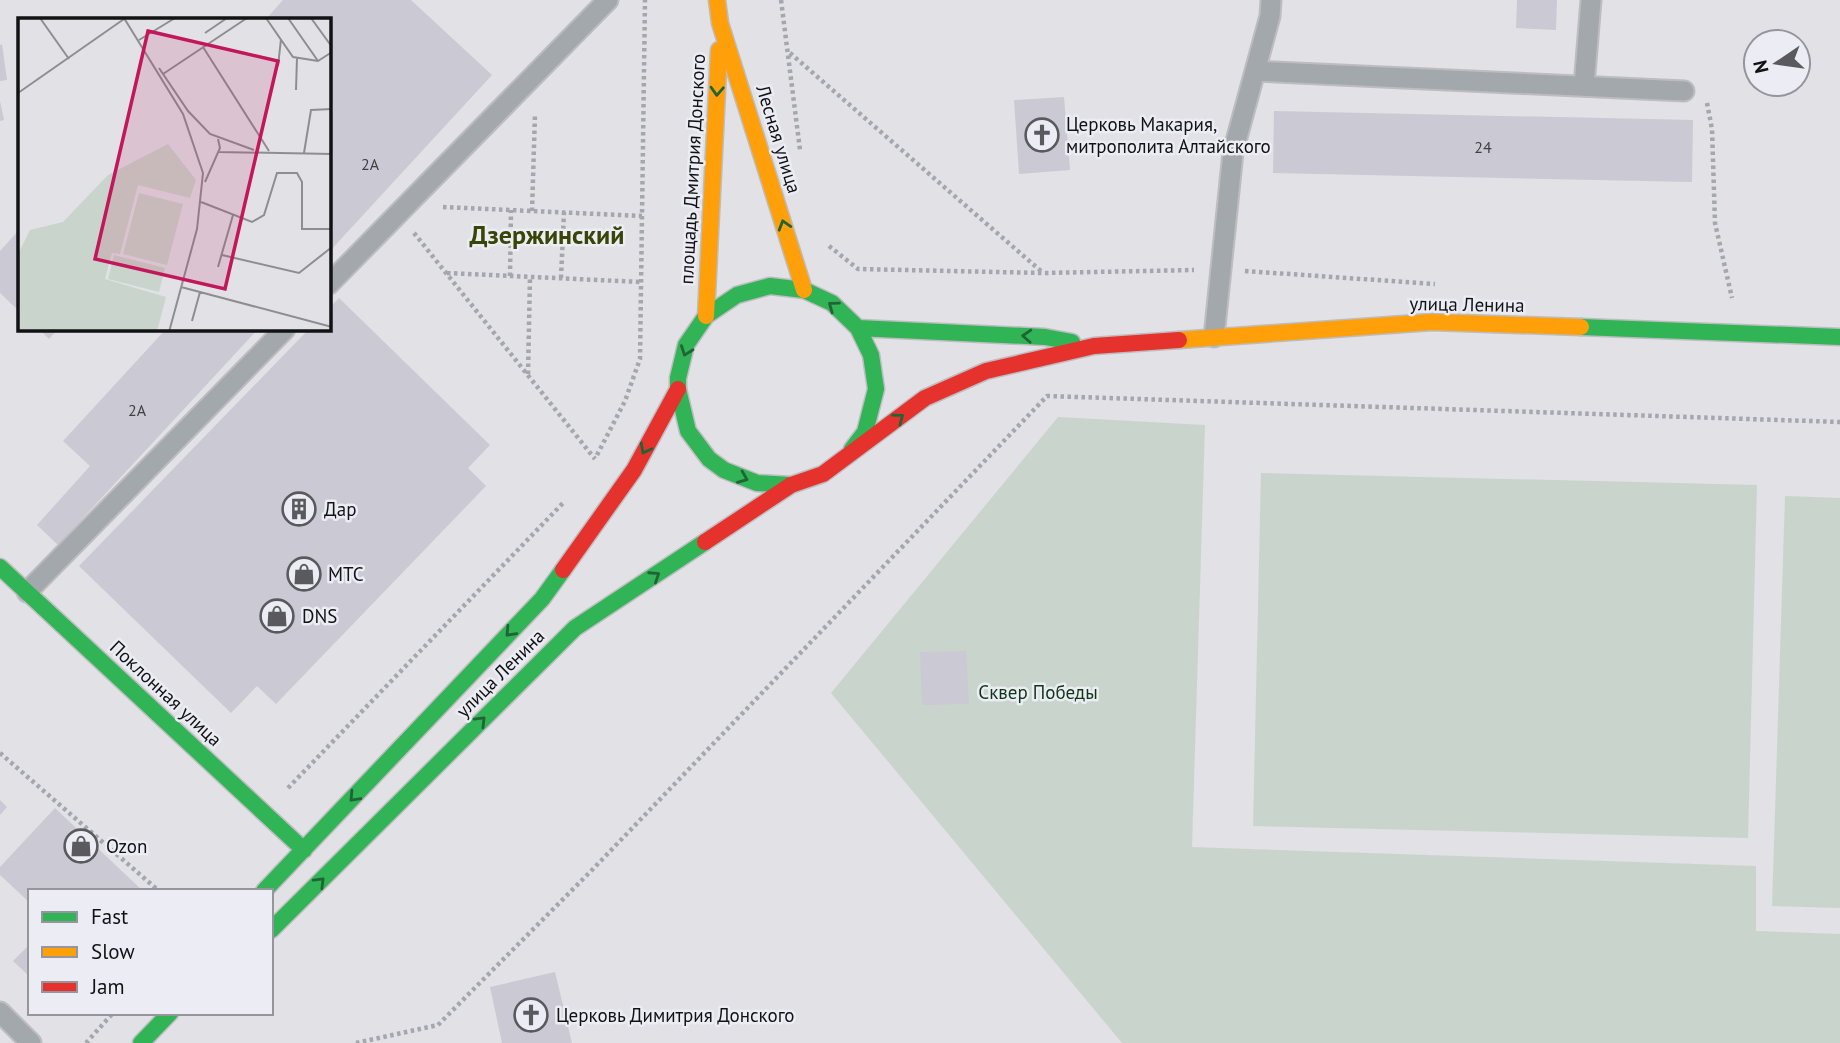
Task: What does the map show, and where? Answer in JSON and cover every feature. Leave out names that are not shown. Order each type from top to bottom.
[{"type":"street","name":"Лесная улица","points":[[717,0],[720,23],[804,290]]},
{"type":"street","name":"площадь Дмитрия Донского","points":[[706,316],[720,23]]},
{"type":"street","name":"улица Ленина","points":[[791,485],[757,483],[724,470],[709,459],[688,431],[678,389],[686,345],[706,316],[737,295],[770,286],[804,290],[832,303],[858,328],[871,355],[876,389],[865,432],[844,459]]},
{"type":"street","name":"улица Ленина","points":[[273,928],[575,628],[791,485],[824,474],[925,398],[986,371],[1094,346],[1432,322],[1840,337]]},
{"type":"street","name":"улица Ленина","points":[[858,328],[1045,337],[1094,346]]},
{"type":"street","name":"улица Ленина","points":[[266,889],[542,599],[634,470],[678,389]]},
{"type":"street","name":"Поклонная улица","points":[[0,567],[304,850]]},
{"type":"street","points":[[141,1043],[168,1015]]},
{"type":"lane","points":[[331,282],[608,0]]},
{"type":"lane","points":[[1214,337],[1233,152],[1272,0]]},
{"type":"lane","points":[[1584,86],[1591,0]]},
{"type":"lane","points":[[1255,71],[1684,91]]},
{"type":"lane","points":[[27,592],[283,331]]},
{"type":"lane","points":[[0,1012],[31,1043]]},
{"type":"path","points":[[589,468],[622,408],[640,359],[645,0]]},
{"type":"path","points":[[781,0],[801,161]]},
{"type":"path","points":[[789,52],[1043,273]]},
{"type":"path","points":[[532,211],[536,73]]},
{"type":"path","points":[[1684,91],[1705,93],[1712,129],[1715,223],[1725,267]]},
{"type":"path","points":[[403,209],[512,210],[642,216]]},
{"type":"path","points":[[403,209],[446,273],[595,459]]},
{"type":"path","points":[[510,276],[512,210]]},
{"type":"path","points":[[561,278],[564,212]]},
{"type":"path","points":[[828,245],[858,269],[1043,273],[1221,269],[1442,284]]},
{"type":"path","points":[[446,273],[641,282]]},
{"type":"path","points":[[528,374],[530,277]]},
{"type":"path","points":[[356,1043],[438,1025],[593,869],[1046,396],[1840,422]]},
{"type":"path","points":[[264,812],[567,499]]},
{"type":"path","points":[[0,753],[157,889]]},
{"type":"path","points":[[86,1043],[111,1015]]},
{"type":"green space","name":"Сквер Победы","points":[[1058,417],[1205,425],[1192,847],[1756,866],[1756,931],[1840,934],[1840,1043],[1122,1043],[831,693]]},
{"type":"green space","points":[[1261,473],[1757,485],[1748,838],[1253,826]]},
{"type":"green space","points":[[1785,496],[1840,498],[1840,908],[1772,906]]},
{"type":"building","points":[[283,0],[411,0],[492,75],[331,250],[331,18],[267,18]]},
{"type":"building","points":[[1517,0],[1557,0],[1556,30],[1516,28]]},
{"type":"building","points":[[2,44],[7,80],[0,81],[0,45]]},
{"type":"building","name":"Церковь Макария, митрополита Алтайского","points":[[1064,97],[1070,170],[1019,174],[1014,100]]},
{"type":"building","points":[[0,101],[4,120],[0,121]]},
{"type":"building","points":[[1274,111],[1693,120],[1692,182],[1273,173]]},
{"type":"building","points":[[18,231],[18,310],[0,293],[0,251]]},
{"type":"building","name":"Дар","points":[[339,298],[490,445],[468,468],[486,486],[276,704],[257,686],[231,713],[79,566],[307,331],[331,331],[331,306]]},
{"type":"building","points":[[41,331],[56,331],[49,339]]},
{"type":"building","points":[[164,331],[256,331],[58,545],[37,525],[90,466],[63,441]]},
{"type":"building","points":[[966,651],[969,704],[922,705],[920,652]]},
{"type":"building","points":[[0,800],[7,807],[0,815]]},
{"type":"building","points":[[55,808],[141,889],[28,889],[28,901],[0,875],[0,867]]},
{"type":"building","points":[[28,946],[28,975],[13,961]]},
{"type":"building","name":"Церковь Димитрия Донского","points":[[555,972],[572,1043],[502,1043],[490,987]]},
{"type":"traffic: fast","points":[[791,485],[757,483],[724,470],[709,459],[688,431],[678,389],[686,345],[706,316],[737,295],[770,286],[804,290],[832,303],[858,328],[871,355],[876,389],[865,432],[852,449]]},
{"type":"traffic: fast","points":[[1581,327],[1840,337]]},
{"type":"traffic: fast","points":[[858,328],[1045,337],[1072,342]]},
{"type":"traffic: fast","points":[[273,928],[575,628],[705,542]]},
{"type":"traffic: fast","points":[[0,567],[304,850]]},
{"type":"traffic: fast","points":[[266,889],[542,599],[563,570]]},
{"type":"traffic: fast","points":[[141,1043],[168,1015]]},
{"type":"traffic: slow","points":[[717,0],[720,23],[804,290]]},
{"type":"traffic: slow","points":[[706,316],[719,50]]},
{"type":"traffic: slow","points":[[1179,340],[1432,322],[1581,327]]},
{"type":"traffic: jam","points":[[705,542],[791,485],[823,474],[925,398],[986,371],[1094,346],[1179,340]]},
{"type":"traffic: jam","points":[[563,570],[634,470],[678,389]]},
{"type":"place","name":"Церковь Макария, митрополита Алтайского","points":[[1042,135]]},
{"type":"place","name":"Дар","points":[[299,509]]},
{"type":"place","name":"МТС","points":[[304,574]]},
{"type":"place","name":"DNS","points":[[277,616]]},
{"type":"place","name":"Ozon","points":[[81,846]]},
{"type":"place","name":"Церковь Димитрия Донского","points":[[531,1015]]},
{"type":"district","name":"Дзержинский","points":[[547,234]]}]
